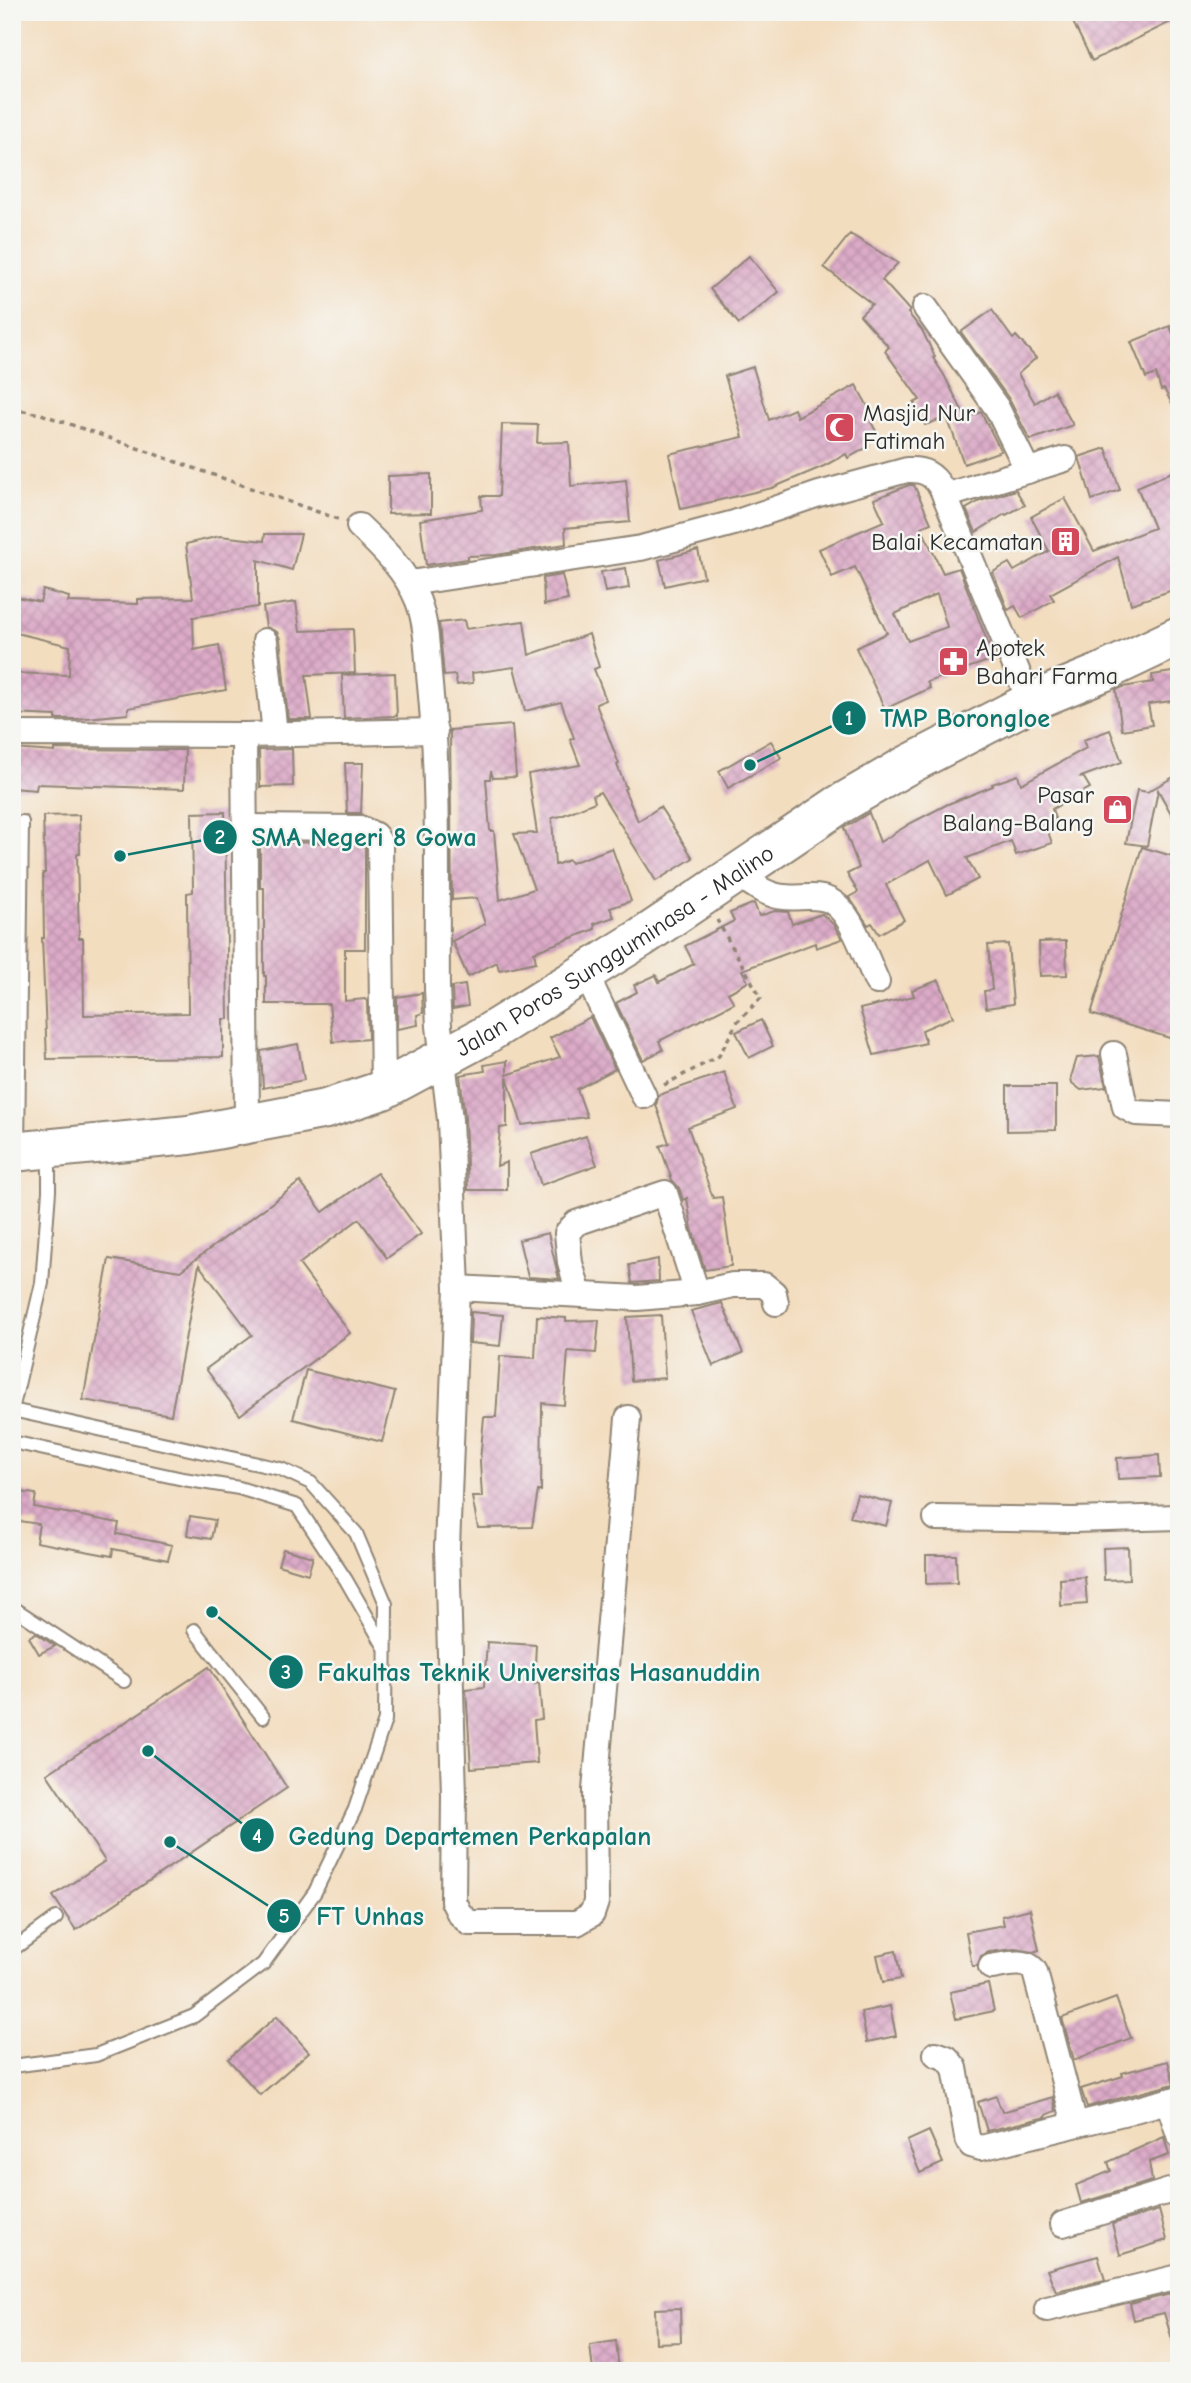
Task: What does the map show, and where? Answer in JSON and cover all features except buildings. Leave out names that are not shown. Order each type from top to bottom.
[{"type":"main road","name":"Jalan Poros Sungguminasa - Malino","points":[[26,1151],[189,1135],[326,1109],[383,1090],[444,1059],[585,972],[837,806],[953,741],[1030,702],[1103,672],[1179,636]]},
{"type":"street","points":[[925,307],[998,408],[1028,471]]},
{"type":"street","points":[[945,496],[1065,459]]},
{"type":"street","points":[[410,583],[641,548],[734,523],[819,494],[906,470],[927,472],[935,478],[945,496],[1030,702]]},
{"type":"street","points":[[359,526],[381,547],[410,583],[418,602],[424,626],[435,731],[437,989],[450,1120],[457,1288],[447,1548],[454,1796],[453,1901],[459,1913],[469,1923],[577,1923],[592,1914],[596,1902],[595,1790],[628,1418]]},
{"type":"street","points":[[265,641],[275,734]]},
{"type":"street","points":[[12,734],[244,735],[435,731]]},
{"type":"street","points":[[244,735],[247,1125]]},
{"type":"street","points":[[245,827],[360,828],[375,835],[380,843],[383,1090]]},
{"type":"street","points":[[736,873],[766,893],[782,897],[820,897],[831,900],[846,916],[877,982]]},
{"type":"street","points":[[585,972],[644,1096]]},
{"type":"street","points":[[1114,1054],[1125,1107],[1136,1113],[1179,1115]]},
{"type":"street","points":[[579,1294],[570,1263],[567,1233],[576,1223],[665,1193],[697,1293]]},
{"type":"street","points":[[457,1288],[637,1298],[697,1293],[733,1286],[764,1285],[774,1293],[776,1303]]},
{"type":"street","points":[[936,1518],[1073,1520],[1179,1517]]},
{"type":"street","points":[[991,1966],[1026,1963],[1035,1972],[1075,2123]]},
{"type":"street","points":[[936,2053],[947,2058],[955,2068],[967,2137],[971,2145],[981,2148],[1174,2099],[1179,2135]]},
{"type":"street","points":[[1063,2224],[1179,2188]]},
{"type":"street","points":[[1047,2308],[1179,2277]]},
{"type":"lane","points":[[12,2066],[96,2055],[194,2016],[263,1964],[315,1892],[355,1809],[385,1720],[386,1604],[356,1533],[311,1483],[281,1469],[12,1410],[42,1283],[49,1191],[26,1151],[22,822]]},
{"type":"lane","points":[[12,1442],[183,1479],[239,1488],[297,1506],[346,1580],[384,1646]]},
{"type":"lane","points":[[12,1607],[124,1681]]},
{"type":"lane","points":[[194,1630],[263,1717]]},
{"type":"lane","points":[[12,1950],[56,1918]]},
{"type":"path","points":[[12,409],[41,414],[359,526]]},
{"type":"path","points":[[644,1096],[719,1056],[737,1022],[761,998],[704,896]]},
{"type":"place","name":"Masjid Nur Fatimah","points":[[840,427]]},
{"type":"place","name":"Balai Kecamatan","points":[[1066,542]]},
{"type":"place","name":"Apotek Bahari Farma","points":[[953,662]]},
{"type":"place","name":"TMP Borongloe","points":[[750,765]]},
{"type":"place","name":"Pasar Balang-Balang","points":[[1117,809]]},
{"type":"place","name":"SMA Negeri 8 Gowa","points":[[120,856]]},
{"type":"place","name":"Fakultas Teknik Universitas Hasanuddin","points":[[212,1612]]},
{"type":"place","name":"Gedung Departemen Perkapalan","points":[[148,1751]]},
{"type":"place","name":"FT Unhas","points":[[170,1842]]}]
